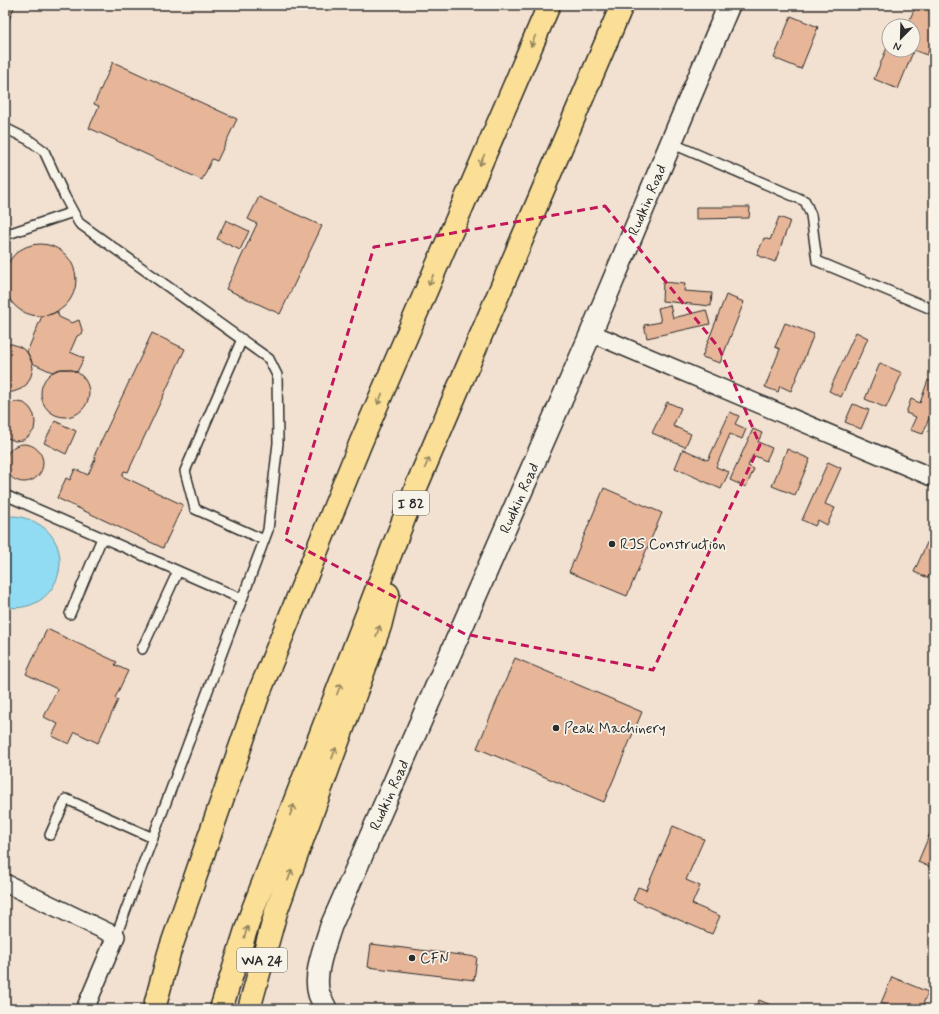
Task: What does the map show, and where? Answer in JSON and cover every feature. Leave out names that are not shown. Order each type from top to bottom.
[{"type":"highway","points":[[147,1009],[169,953],[259,693],[361,442],[549,5]]},
{"type":"highway","name":"I 82","points":[[222,1009],[250,917],[418,485],[622,5]]},
{"type":"highway","name":"WA 24","points":[[249,1009],[276,912],[380,626],[418,485]]},
{"type":"highway","points":[[154,1009],[169,953]]},
{"type":"street","name":"Rudkin Road","points":[[322,1001],[318,972],[331,926],[591,333],[729,5]]},
{"type":"street","points":[[591,333],[934,478]]},
{"type":"street","points":[[5,883],[116,936],[85,1009]]},
{"type":"lane","points":[[5,128],[29,140],[44,151],[65,197],[80,224],[269,359],[276,375],[278,443],[268,530],[116,936]]},
{"type":"lane","points":[[671,143],[805,201],[811,215],[817,262],[934,310]]},
{"type":"lane","points":[[5,235],[73,212]]},
{"type":"lane","points":[[242,339],[185,471],[195,509],[264,540]]},
{"type":"lane","points":[[5,495],[242,599]]},
{"type":"lane","points":[[70,614],[102,538]]},
{"type":"lane","points":[[142,649],[178,571]]},
{"type":"lane","points":[[50,835],[66,799],[153,838]]},
{"type":"highlighted area","points":[[605,206],[719,348],[760,445],[653,670],[465,634],[285,539],[374,247]]},
{"type":"water","points":[[15,516],[37,523],[52,536],[59,552],[60,569],[54,585],[43,598],[26,606],[5,607],[5,517]]},
{"type":"building","points":[[5,5],[15,5],[8,22],[5,20]]},
{"type":"building","points":[[916,5],[934,6],[934,37],[927,55],[921,53],[921,18],[910,18]]},
{"type":"building","points":[[791,16],[818,27],[801,69],[774,58]]},
{"type":"building","points":[[883,58],[911,58],[898,89],[874,79]]},
{"type":"building","points":[[113,62],[237,119],[217,161],[212,159],[202,180],[89,128],[99,106],[94,104]]},
{"type":"building","points":[[259,197],[322,226],[280,314],[226,289],[257,224],[248,219]]},
{"type":"building","points":[[696,207],[750,207],[749,218],[696,219]]},
{"type":"building","points":[[779,217],[790,221],[775,262],[757,255],[764,238],[770,240]]},
{"type":"building","points":[[226,220],[249,231],[240,250],[217,239]]},
{"type":"building","points":[[40,244],[60,250],[70,260],[76,280],[70,300],[60,310],[40,316],[20,310],[10,300],[4,280],[10,260],[20,250]]},
{"type":"building","points":[[663,282],[685,284],[684,291],[712,293],[711,306],[662,301]]},
{"type":"building","points":[[726,295],[744,302],[720,363],[702,357]]},
{"type":"building","points":[[670,305],[673,318],[706,310],[710,324],[647,338],[644,325],[661,322],[658,308]]},
{"type":"building","points":[[57,311],[59,317],[72,323],[79,320],[83,333],[77,336],[70,352],[84,358],[77,372],[69,369],[60,369],[52,372],[32,363],[27,352],[42,316],[52,314]]},
{"type":"building","points":[[785,323],[814,334],[791,391],[780,386],[778,392],[765,387],[780,349],[775,347]]},
{"type":"building","points":[[856,332],[868,338],[841,397],[829,391]]},
{"type":"building","points":[[152,333],[185,349],[128,472],[124,471],[122,476],[183,505],[163,548],[57,498],[66,478],[70,480],[75,469],[88,475],[96,457],[94,456]]},
{"type":"building","points":[[5,344],[12,344],[27,352],[31,359],[33,368],[27,384],[21,389],[13,392],[5,392]]},
{"type":"building","points":[[880,363],[902,373],[886,408],[865,399]]},
{"type":"building","points":[[60,369],[70,369],[79,373],[85,379],[89,388],[89,398],[85,407],[79,413],[70,417],[60,417],[51,413],[45,407],[41,398],[41,388],[45,379],[51,373]]},
{"type":"building","points":[[928,380],[934,383],[934,405],[923,434],[910,430],[916,417],[906,413],[911,399],[920,403]]},
{"type":"building","points":[[17,402],[24,403],[30,408],[34,415],[35,422],[34,430],[29,436],[23,440],[15,441],[5,437],[5,405]]},
{"type":"building","points":[[667,402],[681,408],[673,426],[691,434],[685,447],[652,433]]},
{"type":"building","points":[[853,404],[869,410],[861,429],[845,422]]},
{"type":"building","points":[[730,412],[739,416],[735,424],[746,429],[742,439],[730,434],[716,467],[729,472],[721,489],[675,468],[683,449],[708,460]]},
{"type":"building","points":[[55,421],[76,431],[66,454],[44,443]]},
{"type":"building","points":[[753,429],[762,433],[758,442],[772,448],[766,461],[753,455],[748,466],[754,469],[746,487],[730,480]]},
{"type":"building","points":[[20,444],[28,444],[38,449],[42,456],[42,470],[38,477],[28,482],[20,482],[10,477],[8,474],[5,467],[5,459],[10,449],[13,447]]},
{"type":"building","points":[[787,449],[810,459],[795,495],[772,486]]},
{"type":"building","points":[[828,462],[841,468],[825,504],[835,508],[827,525],[818,520],[815,526],[802,520]]},
{"type":"building","points":[[604,488],[662,513],[627,596],[569,572]]},
{"type":"building","points":[[934,527],[934,563],[928,578],[914,572]]},
{"type":"building","points":[[47,629],[117,662],[115,665],[128,671],[115,698],[118,700],[98,743],[75,732],[69,744],[52,736],[58,724],[44,717],[57,689],[26,674]]},
{"type":"building","points":[[515,658],[642,712],[604,802],[477,748]]},
{"type":"building","points":[[934,824],[934,869],[918,862]]},
{"type":"building","points":[[673,826],[704,839],[686,880],[700,886],[692,904],[720,916],[712,934],[633,900],[638,887],[646,890]]},
{"type":"building","points":[[371,944],[477,957],[474,980],[368,967]]},
{"type":"building","points":[[892,977],[928,992],[921,1009],[894,1009],[881,1003]]},
{"type":"building","points":[[759,1000],[778,1008],[755,1009]]},
{"type":"place","name":"RJS Construction","points":[[612,544]]},
{"type":"place","name":"Peak Machinery","points":[[556,728]]},
{"type":"place","name":"CFN","points":[[412,958]]}]
